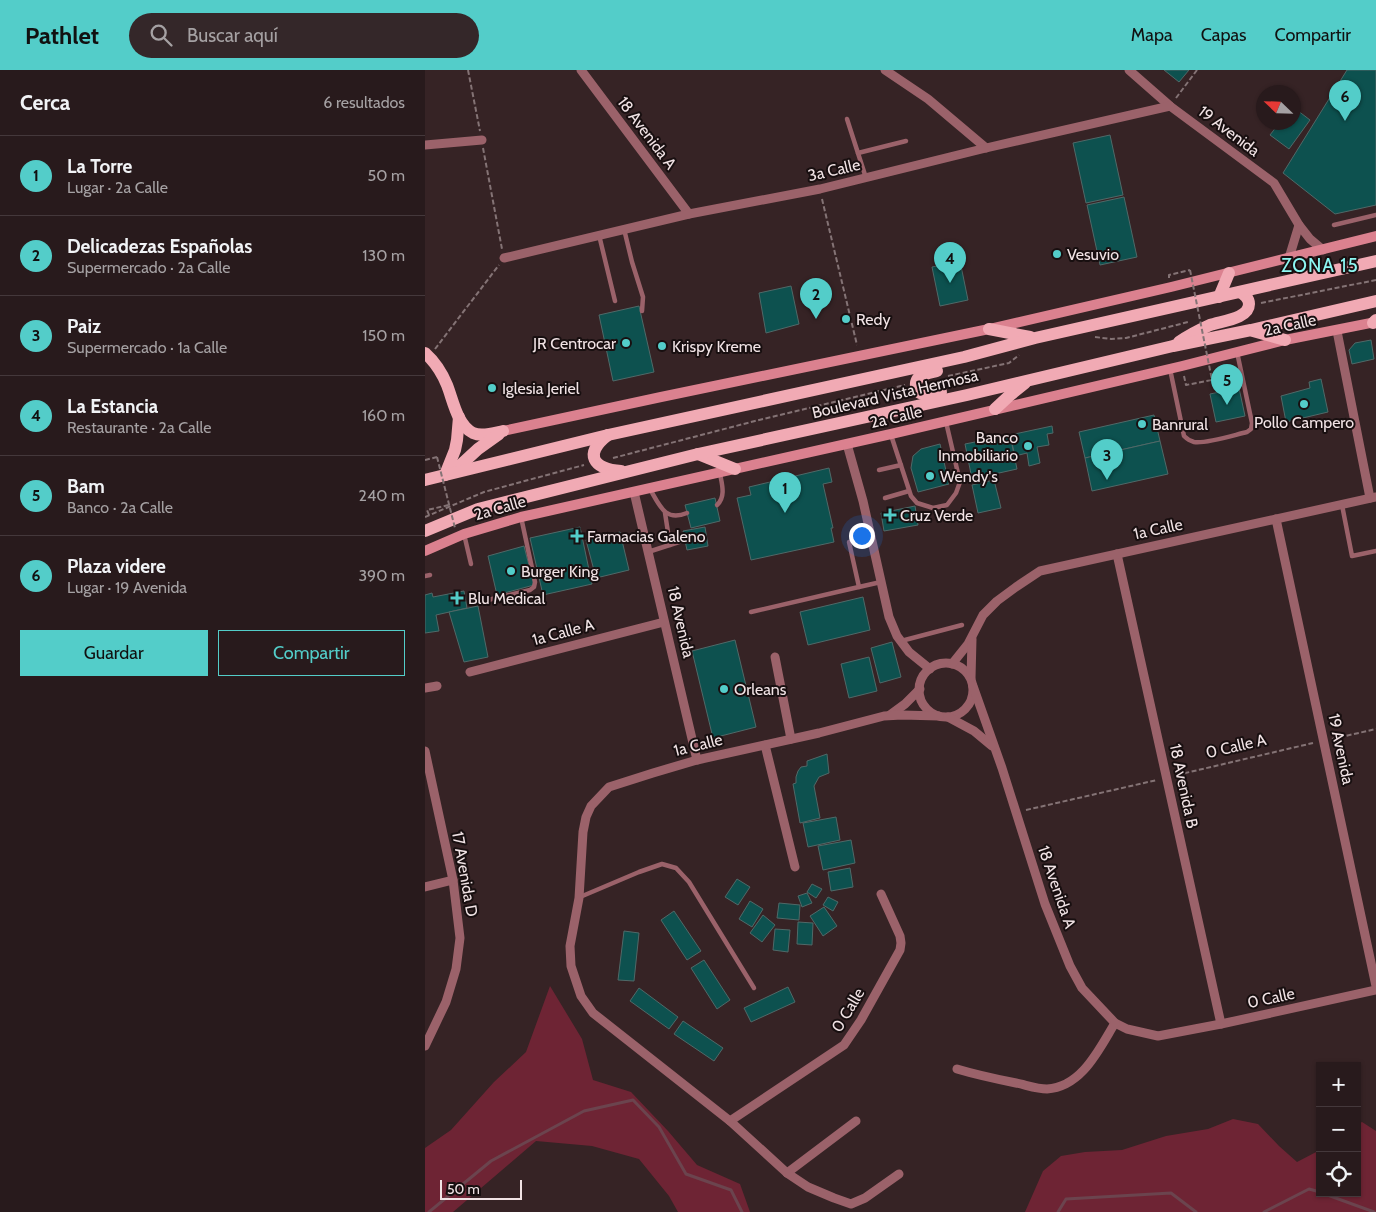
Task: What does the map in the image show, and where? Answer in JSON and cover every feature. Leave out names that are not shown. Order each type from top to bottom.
[{"type":"main road","name":"Boulevard Vista Hermosa","points":[[425,480],[608,435],[964,358],[1035,338],[1376,261]]},
{"type":"main road","points":[[1219,297],[1229,273]]},
{"type":"main road","points":[[1173,346],[1194,332],[1212,324],[1240,316],[1246,312],[1249,306],[1247,297],[1241,292]]},
{"type":"main road","name":"Boulevard Vista Hermosa","points":[[425,531],[478,509],[698,454],[967,395],[1173,346],[1376,301]]},
{"type":"main road","points":[[989,330],[1035,338]]},
{"type":"main road","points":[[1251,330],[1285,340]]},
{"type":"main road","points":[[967,395],[951,390],[924,395],[917,391],[915,382],[924,374],[979,361],[994,349]]},
{"type":"main road","points":[[427,355],[443,377],[463,424],[473,433],[481,435],[503,431]]},
{"type":"main road","points":[[995,409],[1023,384],[1033,379]]},
{"type":"main road","points":[[448,474],[457,440],[459,417]]},
{"type":"main road","points":[[448,474],[503,431]]},
{"type":"main road","points":[[608,435],[599,442],[595,450],[597,462],[600,466],[608,469],[628,472]]},
{"type":"main road","points":[[698,454],[735,469]]},
{"type":"street","name":"18 Avenida A","points":[[581,70],[689,214]]},
{"type":"street","points":[[885,70],[928,99],[986,148]]},
{"type":"street","name":"19 Avenida","points":[[1129,70],[1170,106],[1274,183],[1299,225],[1310,239],[1323,250]]},
{"type":"street","name":"3a Calle","points":[[504,258],[689,214],[820,189],[986,148],[1170,106]]},
{"type":"street","points":[[425,145],[482,140]]},
{"type":"street","points":[[1289,258],[1299,225]]},
{"type":"street","points":[[503,431],[989,330],[1376,236]]},
{"type":"street","name":"2a Calle","points":[[425,551],[464,534],[521,517],[891,434],[1285,340],[1375,324]]},
{"type":"street","points":[[1337,331],[1373,497]]},
{"type":"street","points":[[847,444],[863,501],[889,617],[897,636],[909,652],[930,669]]},
{"type":"street","name":"18 Avenida","points":[[634,492],[697,760]]},
{"type":"street","name":"1a Calle","points":[[952,664],[963,651],[983,615],[1015,587],[1040,571],[1373,497]]},
{"type":"street","name":"19 Avenida","points":[[1277,519],[1376,988]]},
{"type":"street","name":"18 Avenida B","points":[[1117,554],[1221,1024]]},
{"type":"street","name":"1a Calle A","points":[[470,672],[664,622]]},
{"type":"street","name":"1a Calle","points":[[972,636],[972,683]]},
{"type":"street","points":[[775,657],[791,739]]},
{"type":"street","points":[[943,716],[956,715],[964,710],[969,704],[972,695],[972,683],[966,672],[952,664],[944,663],[937,665],[924,674],[919,689],[925,706],[931,712],[974,731],[995,748]]},
{"type":"street","name":"18 Avenida A","points":[[972,683],[1045,904],[1070,966],[1082,988],[1115,1023]]},
{"type":"street","points":[[425,688],[437,686]]},
{"type":"street","name":"1a Calle","points":[[890,715],[905,704],[919,689]]},
{"type":"street","name":"1a Calle","points":[[899,1174],[865,1198],[851,1204],[808,1187],[787,1173],[730,1121],[593,1013],[581,996],[571,966],[570,946],[579,898],[583,832],[586,817],[591,806],[609,787],[697,760],[890,715],[943,716]]},
{"type":"street","points":[[765,745],[795,867]]},
{"type":"street","name":"17 Avenida D","points":[[425,751],[453,880],[460,938],[456,969],[446,1002],[425,1046]]},
{"type":"street","points":[[425,887],[453,880]]},
{"type":"street","name":"0 Calle","points":[[730,1121],[844,1046],[861,1020],[901,943],[900,936],[881,894]]},
{"type":"street","name":"0 Calle","points":[[1115,1023],[1127,1029],[1158,1036],[1221,1024],[1376,988]]},
{"type":"street","points":[[957,1069],[1044,1089],[1059,1087],[1072,1080],[1085,1069],[1115,1023]]},
{"type":"street","points":[[787,1173],[856,1121]]},
{"type":"lane","points":[[847,119],[866,178]]},
{"type":"lane","points":[[858,153],[906,141]]},
{"type":"lane","points":[[1334,225],[1376,215]]},
{"type":"lane","points":[[624,229],[643,297],[642,311]]},
{"type":"lane","points":[[599,235],[615,301]]},
{"type":"lane","points":[[1169,368],[1184,436],[1188,440],[1194,442],[1209,440],[1247,432],[1251,429],[1252,423],[1237,352]]},
{"type":"lane","points":[[891,434],[911,496],[917,503],[933,508],[947,505],[956,493],[960,482],[945,421]]},
{"type":"lane","points":[[879,470],[901,465]]},
{"type":"lane","points":[[717,505],[722,496],[723,486],[720,472]]},
{"type":"lane","points":[[649,488],[665,513],[671,545]]},
{"type":"lane","points":[[885,498],[909,491]]},
{"type":"lane","points":[[1341,504],[1352,556],[1376,551]]},
{"type":"lane","points":[[665,513],[673,516],[687,513]]},
{"type":"lane","points":[[482,599],[488,600],[530,590],[534,587],[535,582],[521,517]]},
{"type":"lane","points":[[464,534],[471,564]]},
{"type":"lane","points":[[648,552],[679,542]]},
{"type":"lane","points":[[849,542],[859,587]]},
{"type":"lane","points":[[751,612],[881,582]]},
{"type":"lane","points":[[901,641],[962,625]]},
{"type":"lane","points":[[579,898],[662,864],[676,868],[689,882],[754,988]]},
{"type":"path","points":[[427,355],[504,258],[468,70]]},
{"type":"path","points":[[1170,106],[1197,70]]},
{"type":"path","points":[[820,189],[860,356]]},
{"type":"path","points":[[1169,275],[1191,270],[1212,380],[1186,385]]},
{"type":"path","points":[[1249,306],[1376,280]]},
{"type":"path","points":[[1095,337],[1126,338],[1191,321]]},
{"type":"path","points":[[944,376],[1009,363],[1020,354]]},
{"type":"path","points":[[425,517],[484,492],[755,421],[915,382]]},
{"type":"path","points":[[425,460],[437,457],[455,528]]},
{"type":"path","points":[[429,515],[427,510],[448,505]]},
{"type":"path","name":"0 Calle A","points":[[1016,813],[1376,729]]},
{"type":"shaded area","points":[[550,986],[582,1039],[593,1080],[631,1092],[697,1165],[740,1184],[750,1212],[678,1212],[669,1196],[639,1159],[592,1146],[536,1141],[453,1212],[425,1212],[425,1148],[451,1130],[494,1082],[526,1052]]},
{"type":"shaded area","points":[[1233,1119],[1258,1124],[1297,1162],[1316,1152],[1316,1197],[1361,1197],[1362,1122],[1376,1131],[1376,1212],[1025,1212],[1043,1171],[1061,1156],[1085,1152],[1122,1150],[1166,1136],[1208,1129]]},
{"type":"building","points":[[1164,70],[1189,70],[1179,82]]},
{"type":"building","points":[[1347,70],[1376,70],[1376,205],[1335,214],[1283,173]]},
{"type":"building","points":[[1301,113],[1310,120],[1289,149],[1270,135],[1274,130],[1301,130]]},
{"type":"building","points":[[1110,135],[1123,195],[1086,203],[1073,143]]},
{"type":"building","points":[[1124,197],[1137,257],[1100,265],[1087,205]]},
{"type":"building","points":[[960,261],[968,300],[940,306],[932,267]]},
{"type":"building","points":[[791,286],[799,324],[766,333],[759,293]]},
{"type":"building","name":"JR Centrocar","points":[[639,306],[654,372],[613,381],[599,315]]},
{"type":"building","points":[[1371,340],[1374,359],[1352,364],[1349,350],[1355,343]]},
{"type":"building","name":"Pollo Campero","points":[[1321,379],[1328,412],[1286,422],[1281,396],[1310,388],[1309,382]]},
{"type":"building","points":[[1239,388],[1245,416],[1216,422],[1210,394]]},
{"type":"building","points":[[1154,415],[1160,441],[1085,458],[1079,432]]},
{"type":"building","name":"Banco Inmobiliario","points":[[1052,426],[1053,433],[1047,434],[1049,445],[1037,447],[1040,463],[1029,466],[1027,453],[1015,456],[1010,435]]},
{"type":"building","points":[[1010,435],[1017,469],[972,479],[965,444]]},
{"type":"building","points":[[1160,441],[1168,474],[1092,491],[1085,458]]},
{"type":"building","name":"Wendy's","points":[[940,444],[949,484],[918,492],[911,468],[913,456],[921,449]]},
{"type":"building","points":[[829,468],[832,482],[823,484],[833,528],[831,528],[834,542],[751,560],[737,498],[751,495],[749,487]]},
{"type":"building","points":[[994,480],[1001,508],[978,513],[972,485]]},
{"type":"building","points":[[715,498],[720,521],[691,528],[685,505]]},
{"type":"building","points":[[915,506],[918,525],[884,531],[881,513]]},
{"type":"building","points":[[580,527],[592,584],[543,595],[530,538]]},
{"type":"building","points":[[705,527],[708,546],[687,550],[683,531]]},
{"type":"building","points":[[620,532],[629,570],[596,578],[586,540]]},
{"type":"building","name":"Burger King","points":[[524,546],[534,585],[497,595],[488,556]]},
{"type":"building","points":[[464,591],[467,608],[436,615],[439,631],[425,633],[425,595],[432,593],[433,597]]},
{"type":"building","points":[[863,597],[870,630],[808,645],[800,612]]},
{"type":"building","points":[[478,606],[488,657],[464,662],[449,612]]},
{"type":"building","name":"Orleans","points":[[735,640],[756,727],[713,738],[692,651]]},
{"type":"building","points":[[892,642],[901,677],[880,683],[871,648]]},
{"type":"building","points":[[869,657],[877,691],[849,698],[841,664]]},
{"type":"building","points":[[827,754],[829,773],[819,777],[814,786],[820,818],[800,823],[793,784],[796,783],[798,771],[801,767],[807,766],[807,761]]},
{"type":"building","points":[[836,817],[840,840],[808,847],[803,823]]},
{"type":"building","points":[[851,840],[855,863],[823,870],[818,846]]},
{"type":"building","points":[[850,868],[853,887],[831,891],[828,872]]},
{"type":"building","points":[[737,879],[750,887],[738,905],[725,897]]},
{"type":"building","points":[[812,884],[822,889],[816,898],[807,892]]},
{"type":"building","points":[[807,893],[812,903],[802,907],[798,896]]},
{"type":"building","points":[[828,897],[838,902],[833,911],[823,905]]},
{"type":"building","points":[[750,901],[763,909],[752,927],[739,919]]},
{"type":"building","points":[[779,903],[800,905],[799,920],[777,918]]},
{"type":"building","points":[[824,907],[837,926],[823,936],[810,916]]},
{"type":"building","points":[[674,911],[701,951],[687,960],[661,920]]},
{"type":"building","points":[[763,915],[775,925],[762,942],[750,933]]},
{"type":"building","points":[[798,922],[813,923],[812,945],[797,944]]},
{"type":"building","points":[[775,929],[790,930],[788,952],[773,950]]},
{"type":"building","points":[[624,931],[639,933],[634,981],[618,980]]},
{"type":"building","points":[[704,960],[730,1000],[717,1009],[691,968]]},
{"type":"building","points":[[788,987],[795,1002],[751,1022],[744,1008]]},
{"type":"building","points":[[639,988],[678,1017],[669,1029],[630,1001]]},
{"type":"building","points":[[683,1021],[723,1048],[714,1061],[674,1034]]},
{"type":"waterway","points":[[429,1212],[491,1161],[584,1111],[633,1100],[659,1127],[686,1174],[731,1190],[742,1212]]},
{"type":"waterway","points":[[1264,1212],[1309,1189],[1316,1191]]},
{"type":"waterway","points":[[1058,1212],[1066,1199],[1171,1193],[1196,1212]]},
{"type":"waterway","points":[[1333,1197],[1374,1212]]},
{"type":"place","name":"Plaza videre","points":[[1345,121]]},
{"type":"place","name":"Vesuvio","points":[[1057,254]]},
{"type":"place","name":"La Estancia","points":[[950,283]]},
{"type":"place","name":"Delicadezas Españolas","points":[[816,319]]},
{"type":"place","name":"Redy","points":[[846,319]]},
{"type":"place","name":"JR Centrocar","points":[[626,343]]},
{"type":"place","name":"Krispy Kreme","points":[[662,346]]},
{"type":"place","name":"Iglesia Jeriel","points":[[492,388]]},
{"type":"place","name":"Pollo Campero","points":[[1304,404]]},
{"type":"place","name":"Bam","points":[[1227,405]]},
{"type":"place","name":"Banrural","points":[[1142,424]]},
{"type":"place","name":"Banco Inmobiliario","points":[[1028,446]]},
{"type":"place","name":"Wendy's","points":[[930,476]]},
{"type":"place","name":"Paiz","points":[[1107,480]]},
{"type":"place","name":"La Torre","points":[[785,513]]},
{"type":"place","name":"Cruz Verde","points":[[890,515]]},
{"type":"place","name":"Farmacias Galeno","points":[[577,536]]},
{"type":"place","name":"Burger King","points":[[511,571]]},
{"type":"place","name":"Blu Medical","points":[[457,598]]},
{"type":"place","name":"Orleans","points":[[724,689]]},
{"type":"district","name":"ZONA 15","points":[[1320,265]]}]
